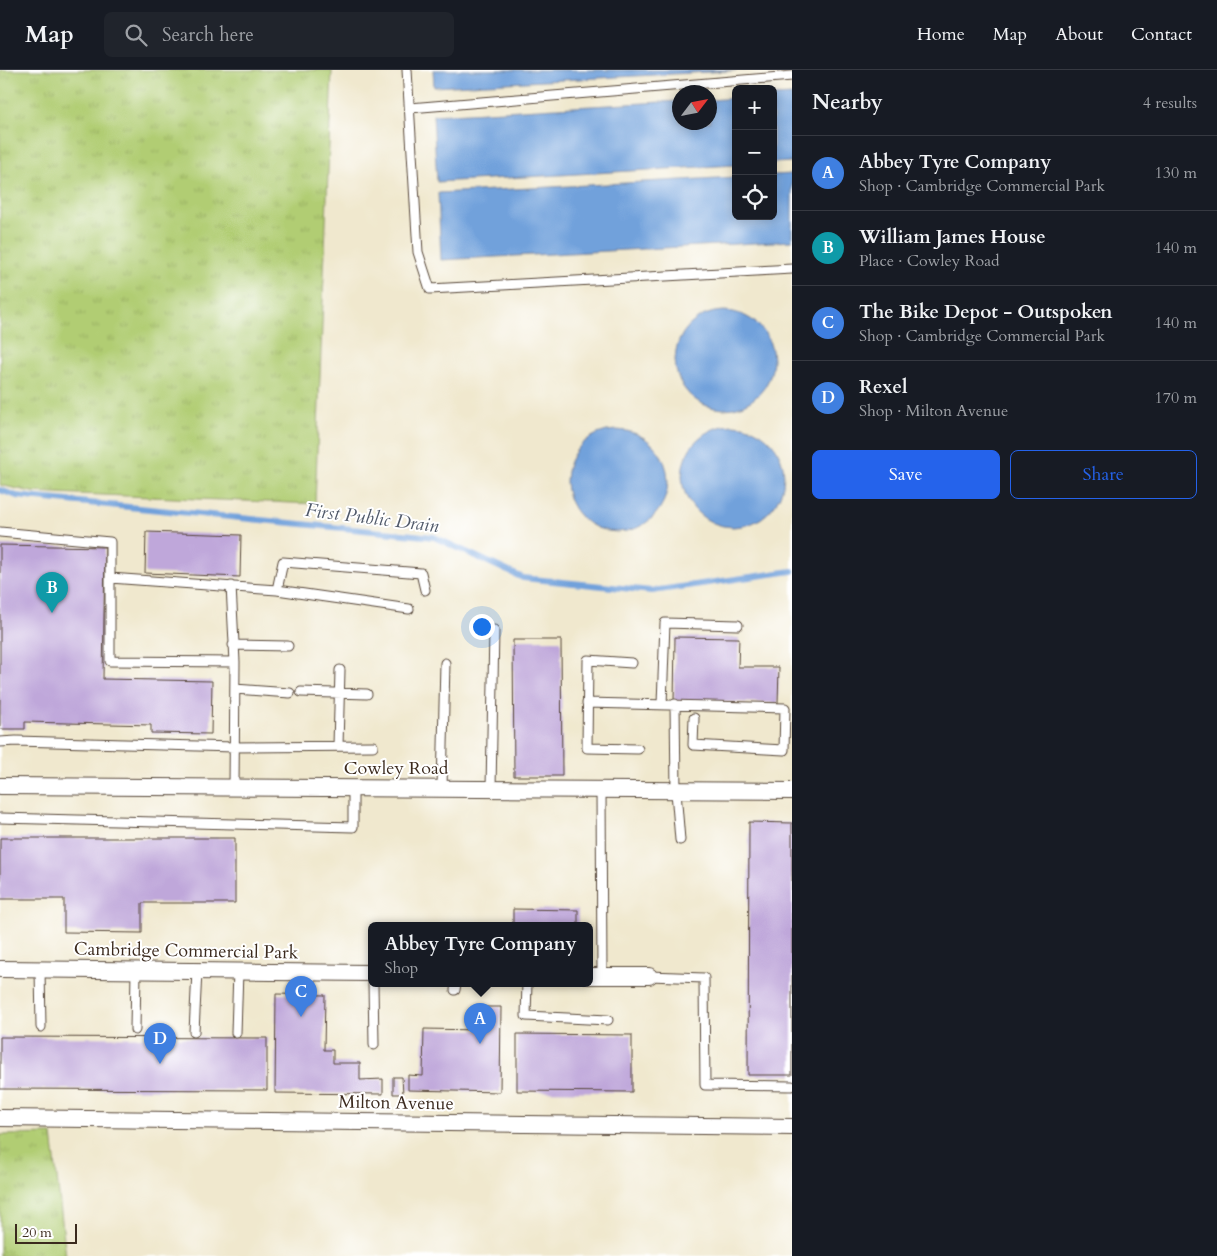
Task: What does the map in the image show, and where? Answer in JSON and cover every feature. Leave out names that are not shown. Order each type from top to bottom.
[{"type":"street","name":"Cowley Road","points":[[0,786],[353,789],[491,788],[676,792],[792,791]]},
{"type":"street","name":"Cambridge Commercial Park","points":[[0,969],[368,973]]},
{"type":"street","points":[[595,976],[649,976]]},
{"type":"street","name":"Milton Avenue","points":[[0,1118],[792,1127]]},
{"type":"lane","points":[[408,70],[418,252],[430,289],[792,269]]},
{"type":"lane","points":[[410,108],[792,76]]},
{"type":"lane","points":[[0,532],[110,542],[110,661],[235,662]]},
{"type":"lane","points":[[277,590],[283,562],[421,573],[425,590]]},
{"type":"lane","points":[[110,578],[277,590],[409,609]]},
{"type":"lane","points":[[231,586],[235,662],[234,788]]},
{"type":"lane","points":[[662,704],[664,623],[738,625]]},
{"type":"lane","points":[[491,788],[494,630]]},
{"type":"lane","points":[[233,645],[288,646]]},
{"type":"lane","points":[[632,663],[588,660],[587,748],[638,749]]},
{"type":"lane","points":[[442,788],[445,663]]},
{"type":"lane","points":[[338,746],[340,670]]},
{"type":"lane","points":[[235,689],[290,693]]},
{"type":"lane","points":[[301,692],[367,694]]},
{"type":"lane","points":[[587,702],[784,708],[784,750],[693,745],[694,718]]},
{"type":"lane","points":[[675,704],[676,792],[680,840]]},
{"type":"lane","points":[[0,742],[16,740],[234,747],[373,746]]},
{"type":"lane","points":[[0,818],[354,827],[353,789]]},
{"type":"lane","points":[[595,976],[601,790]]},
{"type":"lane","points":[[40,969],[41,1027]]},
{"type":"lane","points":[[135,1030],[136,970]]},
{"type":"lane","points":[[194,1032],[197,971]]},
{"type":"lane","points":[[236,1034],[238,972]]},
{"type":"lane","points":[[649,976],[704,978],[705,1085],[792,1086]]},
{"type":"lane","points":[[373,987],[374,1045]]},
{"type":"lane","points":[[527,987],[526,1016],[608,1020]]},
{"type":"green space","points":[[0,70],[332,70],[315,504],[32,492],[0,485]]},
{"type":"green space","points":[[52,1134],[66,1256],[0,1256],[0,1135]]},
{"type":"water","points":[[433,70],[746,70],[434,87]]},
{"type":"water","points":[[792,95],[792,162],[777,163],[777,96]]},
{"type":"water","points":[[732,98],[732,165],[437,182],[433,115],[672,101],[672,130],[717,130],[717,99]]},
{"type":"water","points":[[792,174],[792,241],[441,260],[438,193],[732,177],[732,220],[777,220],[777,175]]},
{"type":"water","points":[[724,311],[743,315],[758,326],[769,341],[773,360],[769,379],[758,394],[743,405],[724,409],[705,405],[690,394],[679,379],[675,360],[679,341],[690,326],[705,315]]},
{"type":"water","points":[[733,425],[752,429],[769,440],[780,457],[784,476],[780,495],[769,512],[752,523],[733,527],[714,523],[697,512],[686,495],[682,476],[686,457],[697,440],[714,429]]},
{"type":"water","points":[[617,430],[636,434],[653,445],[664,462],[668,481],[664,500],[653,517],[636,528],[617,532],[598,528],[581,517],[570,500],[566,481],[570,462],[581,445],[598,434]]},
{"type":"building","points":[[146,532],[241,535],[240,577],[145,573]]},
{"type":"building","points":[[0,545],[105,547],[103,679],[212,681],[211,734],[151,733],[151,725],[25,722],[25,729],[0,729]]},
{"type":"building","points":[[675,637],[739,638],[738,667],[779,667],[778,703],[674,701]]},
{"type":"building","points":[[513,640],[561,640],[562,776],[514,776]]},
{"type":"building","points":[[749,822],[792,823],[792,1075],[748,1075]]},
{"type":"building","points":[[0,838],[235,838],[235,903],[142,903],[142,933],[64,932],[64,899],[0,899]]},
{"type":"building","points":[[513,909],[578,910],[578,922],[513,922]]},
{"type":"building","points":[[276,994],[325,995],[324,1050],[333,1050],[333,1063],[360,1063],[360,1080],[383,1079],[383,1094],[275,1093]]},
{"type":"building","points":[[478,1007],[501,1007],[500,1092],[408,1090],[408,1075],[423,1076],[424,1029],[478,1030]]},
{"type":"building","points":[[517,1034],[632,1035],[632,1092],[517,1091]]},
{"type":"building","points":[[0,1037],[267,1038],[267,1090],[0,1089]]},
{"type":"building","points":[[393,1077],[402,1077],[403,1094],[393,1094]]},
{"type":"waterway","name":"First Public Drain","points":[[0,490],[17,496],[434,537],[523,578],[652,591],[792,571]]},
{"type":"place","name":"William James House","points":[[52,613]]},
{"type":"place","name":"The Bike Depot - Outspoken","points":[[301,1017]]},
{"type":"place","name":"Abbey Tyre Company","points":[[480,1044]]},
{"type":"place","name":"Rexel","points":[[160,1064]]}]
